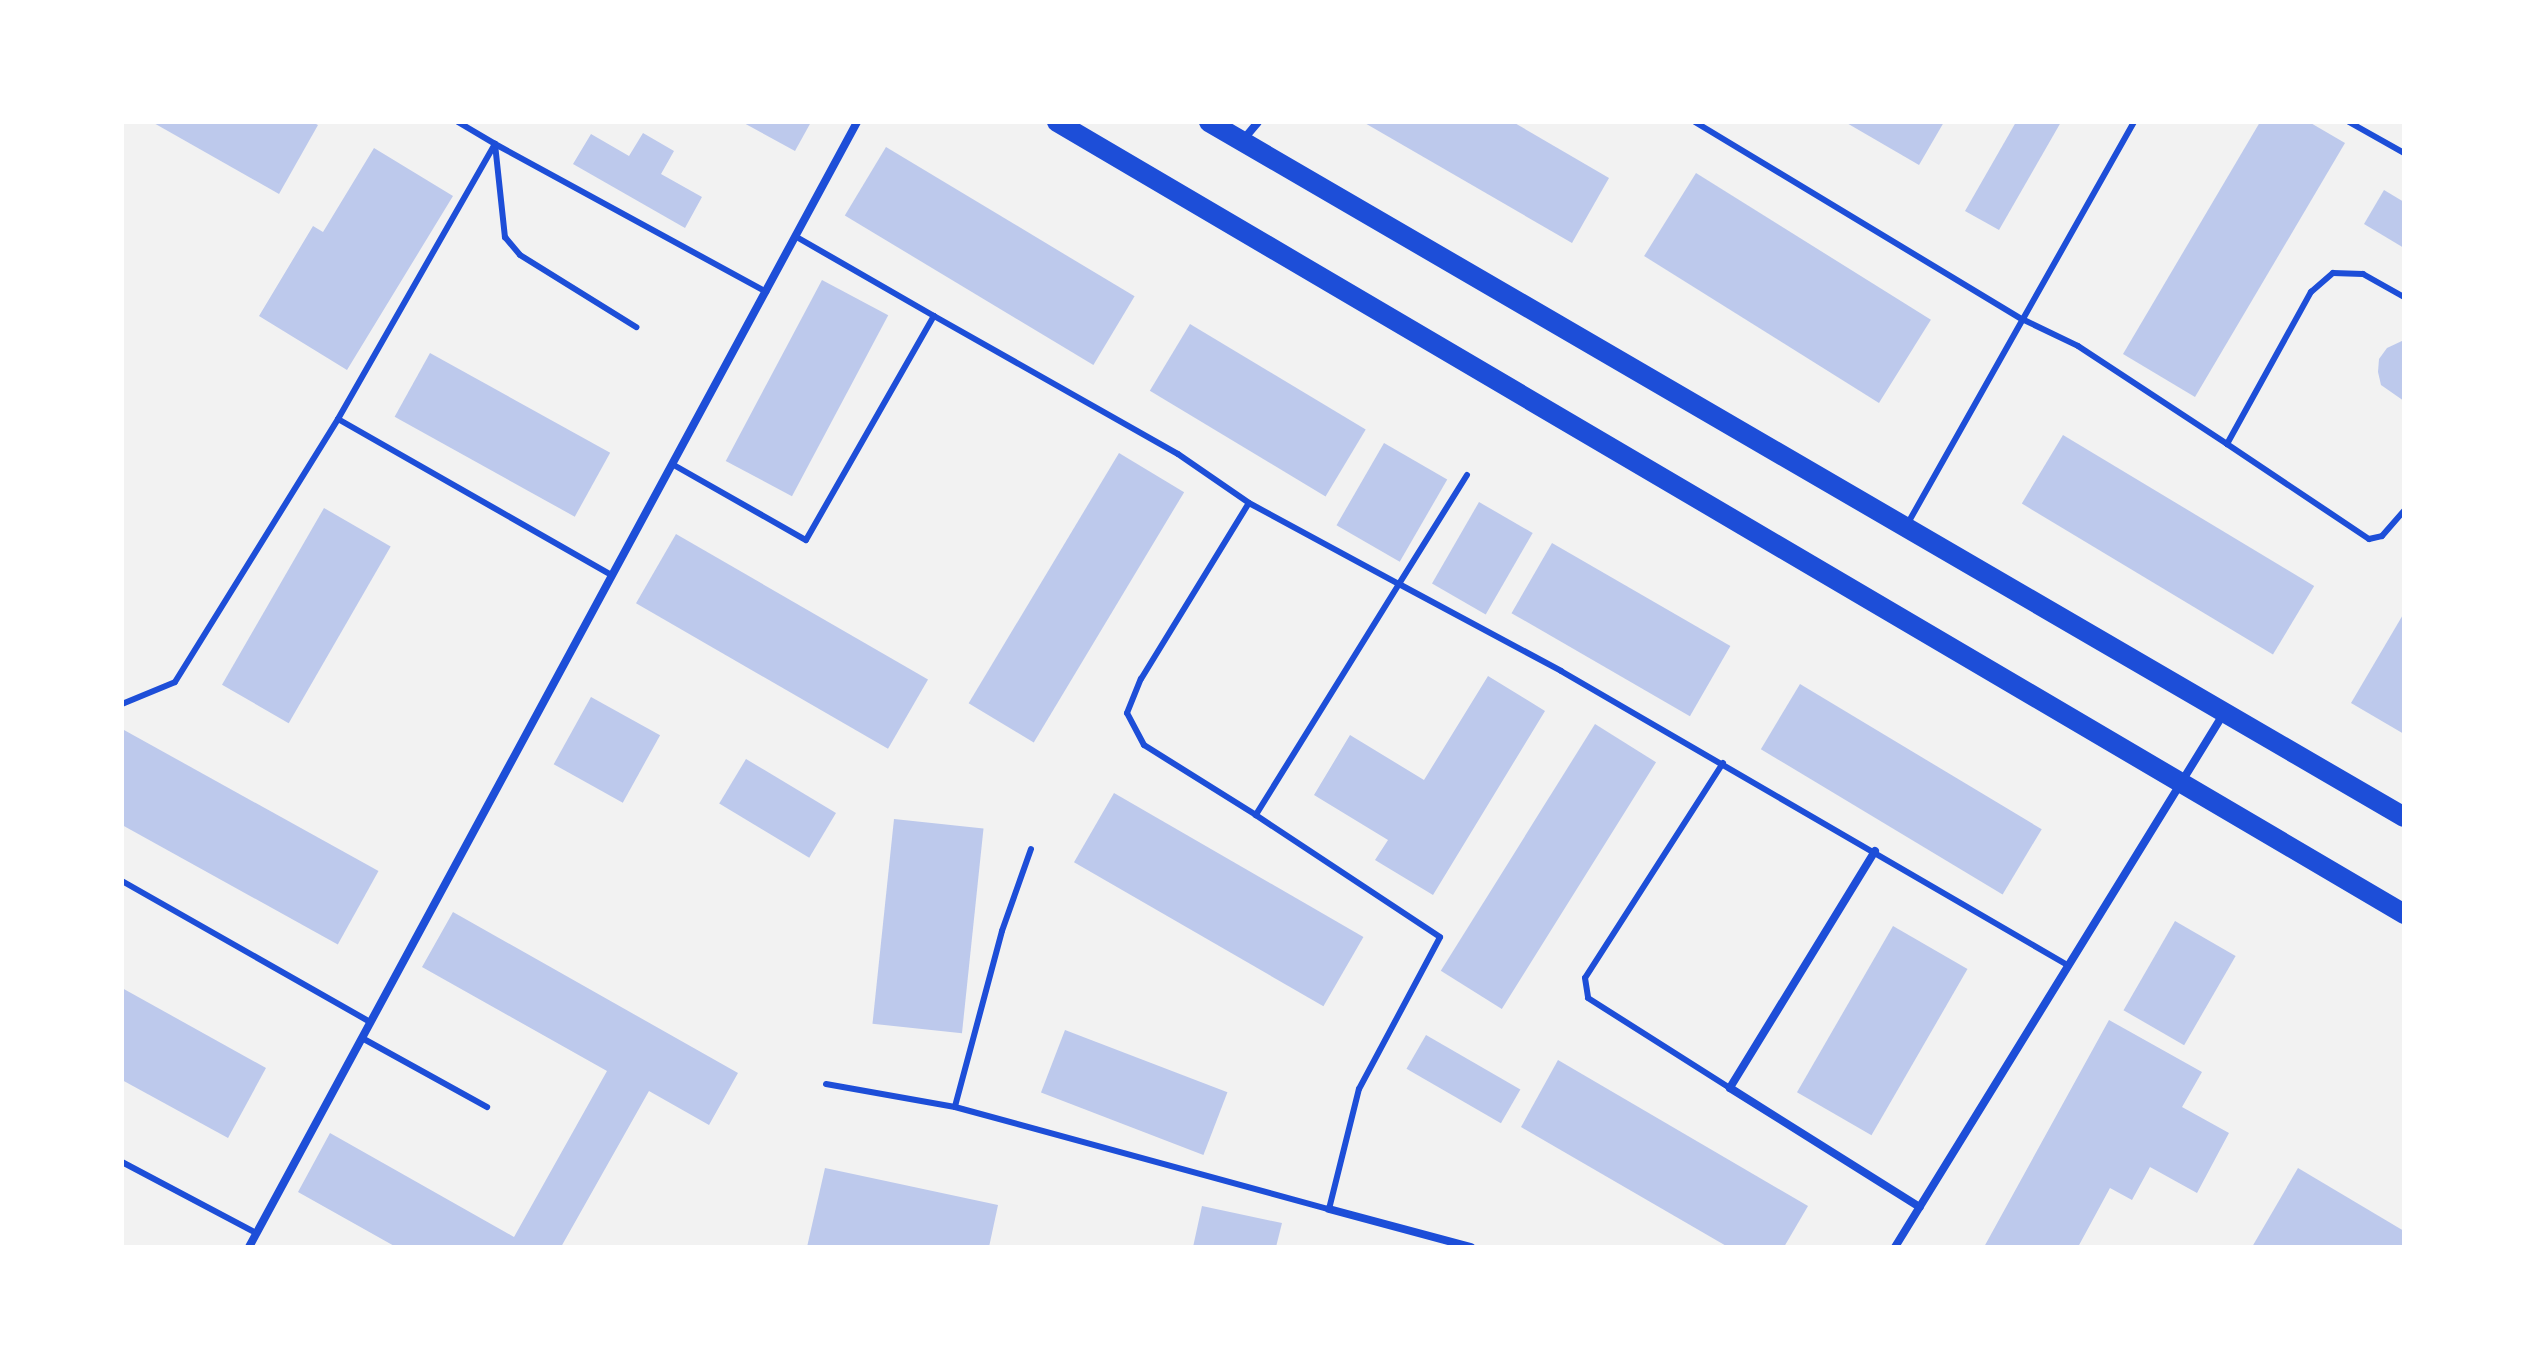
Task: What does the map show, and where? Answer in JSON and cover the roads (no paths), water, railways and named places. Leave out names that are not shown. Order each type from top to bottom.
[{"type":"main road","points":[[1057,122],[2184,781],[2404,914]]},
{"type":"main road","points":[[1209,122],[2404,817]]},
{"type":"street","points":[[249,1247],[857,122]]},
{"type":"street","points":[[1243,141],[1258,122]]},
{"type":"street","points":[[1895,1247],[2225,711]]},
{"type":"street","points":[[1875,851],[1730,1088],[1920,1207]]},
{"type":"street","points":[[1329,1209],[1471,1247]]},
{"type":"lane","points":[[458,122],[766,292]]},
{"type":"lane","points":[[1695,122],[2022,319],[2078,346],[2369,539],[2382,536],[2404,511]]},
{"type":"lane","points":[[1907,526],[2134,122]]},
{"type":"lane","points":[[2349,122],[2404,153]]},
{"type":"lane","points":[[495,144],[505,237],[520,255],[636,327]]},
{"type":"lane","points":[[122,704],[175,682],[338,419],[495,144]]},
{"type":"lane","points":[[795,236],[1178,454],[1249,503],[1723,763],[2069,966]]},
{"type":"lane","points":[[2227,444],[2311,292],[2333,273],[2363,274],[2404,297]]},
{"type":"lane","points":[[672,464],[806,540],[934,316]]},
{"type":"lane","points":[[338,419],[612,575]]},
{"type":"lane","points":[[1256,815],[1467,475]]},
{"type":"lane","points":[[826,1084],[955,1107],[1329,1209],[1359,1089],[1440,937],[1144,745],[1127,713],[1141,679],[1249,503]]},
{"type":"lane","points":[[1723,763],[1585,978],[1588,998],[1730,1088]]},
{"type":"lane","points":[[955,1107],[1002,931],[1031,849]]},
{"type":"lane","points":[[122,881],[370,1022]]},
{"type":"lane","points":[[362,1038],[487,1107]]},
{"type":"lane","points":[[122,1162],[256,1233]]}]
